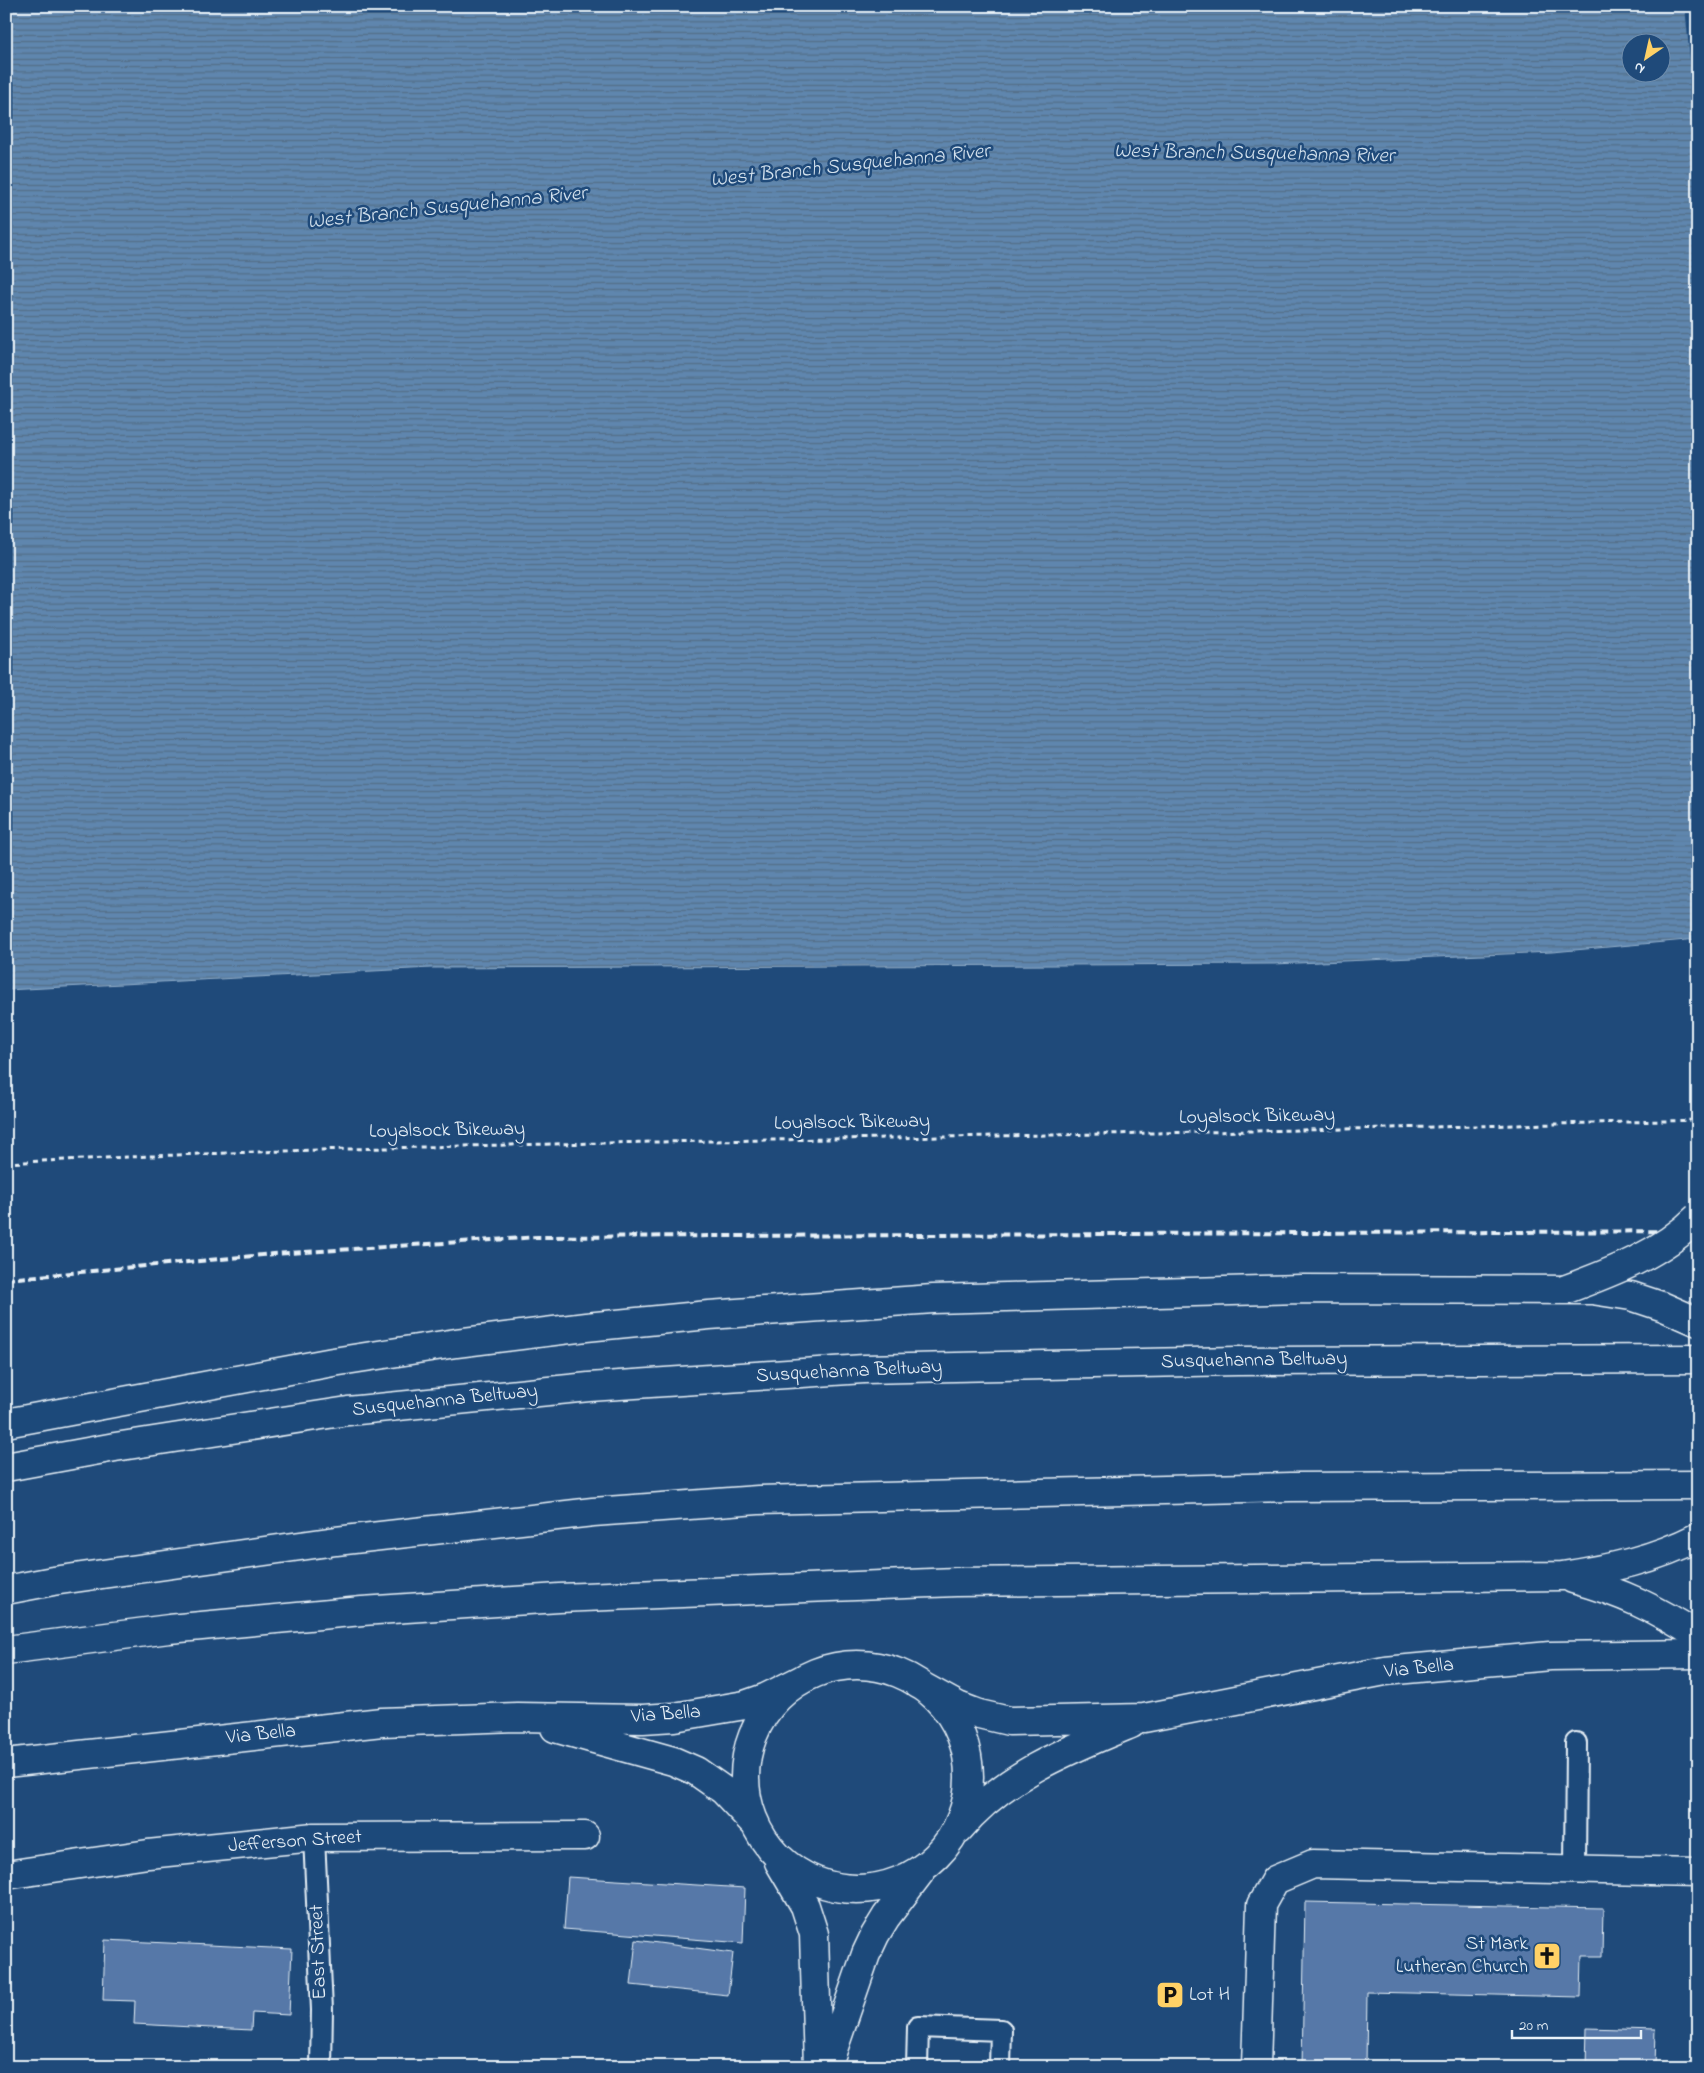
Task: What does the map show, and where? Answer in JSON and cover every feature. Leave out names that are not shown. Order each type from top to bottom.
[{"type":"main road","points":[[1564,1290],[1615,1271],[1650,1254],[1682,1232],[1698,1217]]},
{"type":"main road","points":[[6,1423],[342,1360],[456,1343],[586,1326],[718,1314],[933,1299],[1301,1289],[1592,1290],[1631,1296],[1664,1307],[1698,1322]]},
{"type":"main road","name":"Susquehanna Beltway","points":[[6,1467],[115,1447],[348,1411],[589,1387],[864,1369],[1236,1360],[1698,1358]]},
{"type":"main road","points":[[6,1590],[53,1581],[336,1541],[593,1512],[758,1500],[1290,1487],[1698,1485]]},
{"type":"main road","points":[[6,1650],[208,1626],[362,1611],[559,1598],[956,1582],[1562,1576],[1607,1570],[1646,1558],[1698,1537]]},
{"type":"main road","points":[[1562,1576],[1610,1589],[1641,1602],[1670,1617],[1698,1636]]},
{"type":"main road","name":"Via Bella","points":[[918,1684],[958,1706],[979,1714],[1009,1721],[1144,1718],[1385,1671],[1550,1656],[1698,1654]]},
{"type":"main road","points":[[818,2067],[815,1944],[812,1925],[798,1892],[762,1835],[748,1800],[746,1764],[751,1742],[768,1709],[790,1687],[807,1677],[833,1668],[862,1666],[885,1669],[918,1684],[940,1703],[962,1738],[967,1756],[968,1782],[966,1803],[958,1825],[944,1847],[925,1866],[896,1903],[875,1935],[866,1954],[827,2067]]},
{"type":"main road","name":"Via Bella","points":[[6,1763],[382,1722],[517,1717],[643,1719],[705,1713],[745,1705],[765,1698],[807,1677]]},
{"type":"main road","name":"Via Bella","points":[[517,1717],[673,1761],[696,1771],[723,1790],[762,1835]]},
{"type":"main road","name":"Via Bella","points":[[944,1847],[973,1813],[1026,1771],[1063,1752],[1144,1718]]},
{"type":"main road","points":[[762,1835],[792,1868],[810,1878],[846,1888],[870,1888],[886,1885],[925,1866]]},
{"type":"main road","name":"Jefferson Street","points":[[6,1874],[148,1854],[314,1837],[585,1836]]},
{"type":"main road","points":[[1256,2067],[1261,1905],[1275,1880],[1313,1864],[1698,1872]]},
{"type":"lane","points":[[1575,1870],[1576,1743]]},
{"type":"lane","name":"East Street","points":[[314,1837],[322,2010],[321,2067]]},
{"type":"lane","points":[[917,2067],[918,2027],[1001,2030],[1000,2067]]},
{"type":"path","name":"Loyalsock Bikeway","points":[[6,1162],[194,1152],[425,1146],[1335,1130],[1698,1120]]},
{"type":"water","name":"West Branch Susquehanna River","points":[[6,6],[1698,6],[1698,939],[1552,952],[1274,964],[431,968],[6,990]]},
{"type":"pier","points":[[1685,6],[1698,6],[1698,149]]},
{"type":"building","points":[[568,1877],[745,1888],[743,1943],[564,1929]]},
{"type":"building","points":[[1305,1902],[1603,1908],[1602,1956],[1582,1956],[1581,1997],[1367,1992],[1366,2067],[1302,2067]]},
{"type":"building","points":[[105,1940],[292,1949],[289,2015],[252,2013],[251,2030],[134,2024],[135,2001],[103,2000]]},
{"type":"building","points":[[636,1940],[733,1953],[728,1995],[631,1985]]},
{"type":"building","points":[[1587,2028],[1656,2030],[1655,2067],[1586,2067]]},
{"type":"railway","points":[[6,1279],[274,1254],[538,1237],[1698,1231]]},
{"type":"place","name":"St Mark Lutheran Church","points":[[1547,1956]]},
{"type":"place","name":"Lot H","points":[[1170,1995]]}]
